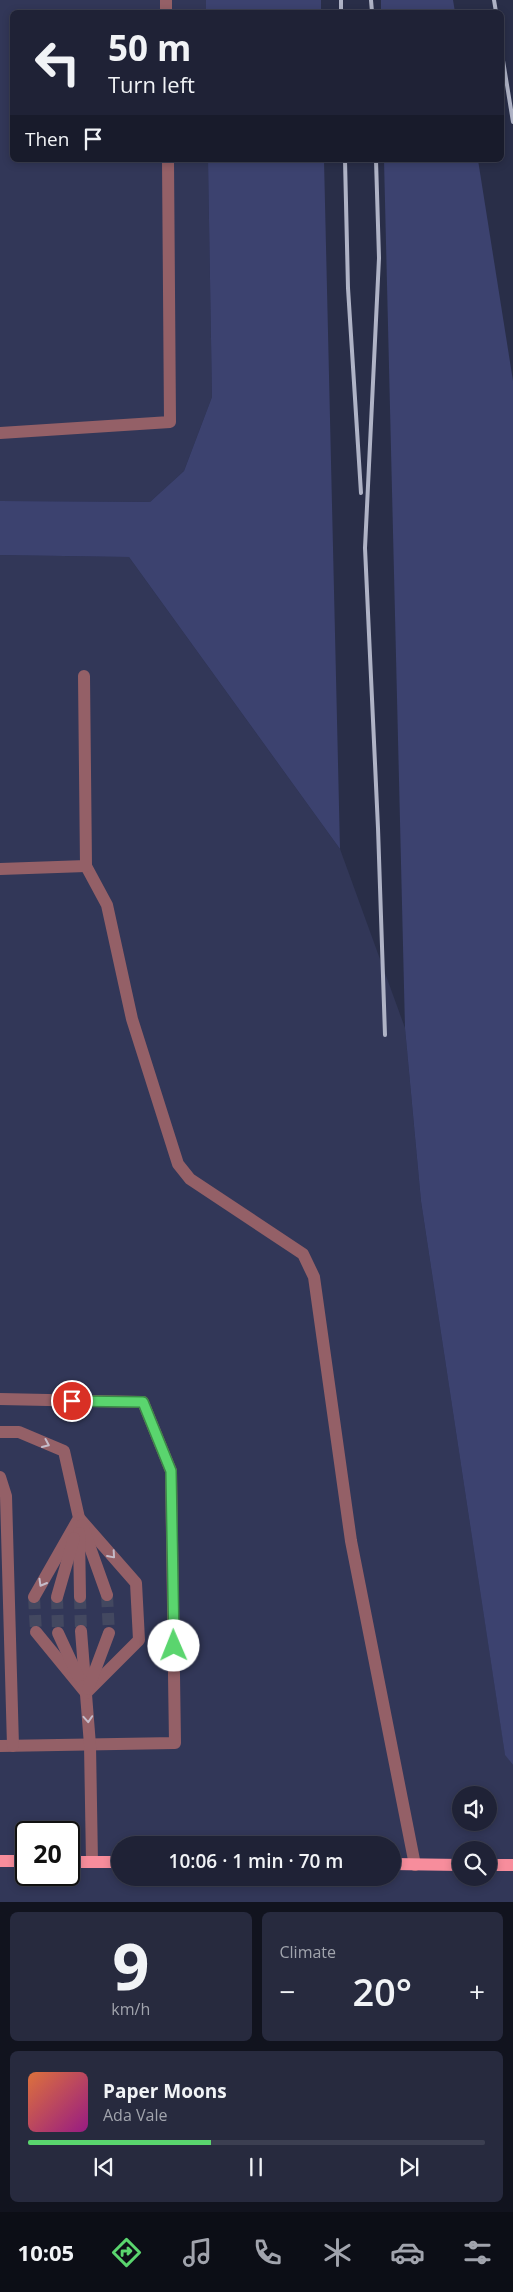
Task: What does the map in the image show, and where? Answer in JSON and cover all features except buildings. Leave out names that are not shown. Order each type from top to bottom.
[{"type":"main road","points":[[0,1861],[15,1861]]},
{"type":"main road","points":[[80,1862],[111,1862]]},
{"type":"main road","points":[[401,1864],[452,1865]]},
{"type":"main road","points":[[497,1865],[513,1865]]},
{"type":"lane","points":[[0,433],[170,422],[168,162]]},
{"type":"lane","points":[[84,676],[86,866],[107,905],[132,1019],[178,1164],[190,1179],[303,1254],[314,1277],[351,1541],[415,1865]]},
{"type":"lane","points":[[0,869],[86,866]]},
{"type":"lane","points":[[0,1400],[143,1402],[171,1471],[175,1743],[0,1746]]},
{"type":"lane","points":[[0,1432],[19,1432],[64,1452],[79,1518],[107,1595]]},
{"type":"lane","points":[[0,1477],[6,1496],[13,1746]]},
{"type":"lane","points":[[79,1518],[136,1583],[139,1640],[86,1693]]},
{"type":"lane","points":[[79,1518],[80,1597]]},
{"type":"lane","points":[[34,1597],[79,1518]]},
{"type":"lane","points":[[56,1597],[79,1518]]},
{"type":"lane","points":[[36,1632],[86,1693]]},
{"type":"lane","points":[[81,1632],[90,1745],[92,1862]]},
{"type":"lane","points":[[86,1693],[110,1632]]},
{"type":"lane","points":[[58,1633],[86,1693]]},
{"type":"shaded area","points":[[0,0],[206,0],[206,10],[10,10],[10,162],[208,162],[212,397],[184,471],[150,502],[0,501]]},
{"type":"shaded area","points":[[206,0],[321,0],[321,10],[206,10]]},
{"type":"shaded area","points":[[381,0],[453,0],[455,10],[381,10]]},
{"type":"shaded area","points":[[208,162],[324,162],[340,849],[129,557],[0,555],[0,501],[150,502],[184,471],[212,397]]},
{"type":"shaded area","points":[[384,162],[478,162],[513,381],[513,1765],[505,1755],[421,1201],[405,1028]]},
{"type":"shaded area","points":[[0,555],[129,557],[340,849],[405,1028],[421,1201],[505,1754],[513,1765],[513,1902],[0,1902]]},
{"type":"tunnel","points":[[107,1595],[109,1633]]},
{"type":"tunnel","points":[[34,1597],[36,1632]]},
{"type":"tunnel","points":[[57,1597],[58,1633]]},
{"type":"tunnel","points":[[80,1597],[81,1631]]},
{"type":"railway","points":[[341,0],[341,10]]},
{"type":"railway","points":[[371,0],[372,10]]},
{"type":"railway","points":[[494,0],[496,10]]},
{"type":"railway","points":[[504,66],[513,122]]},
{"type":"railway","points":[[345,162],[348,288],[361,493]]},
{"type":"railway","points":[[376,162],[379,258],[365,548],[385,1035]]},
{"type":"route","points":[[72,1401],[143,1402],[171,1471],[174,1646]]}]
